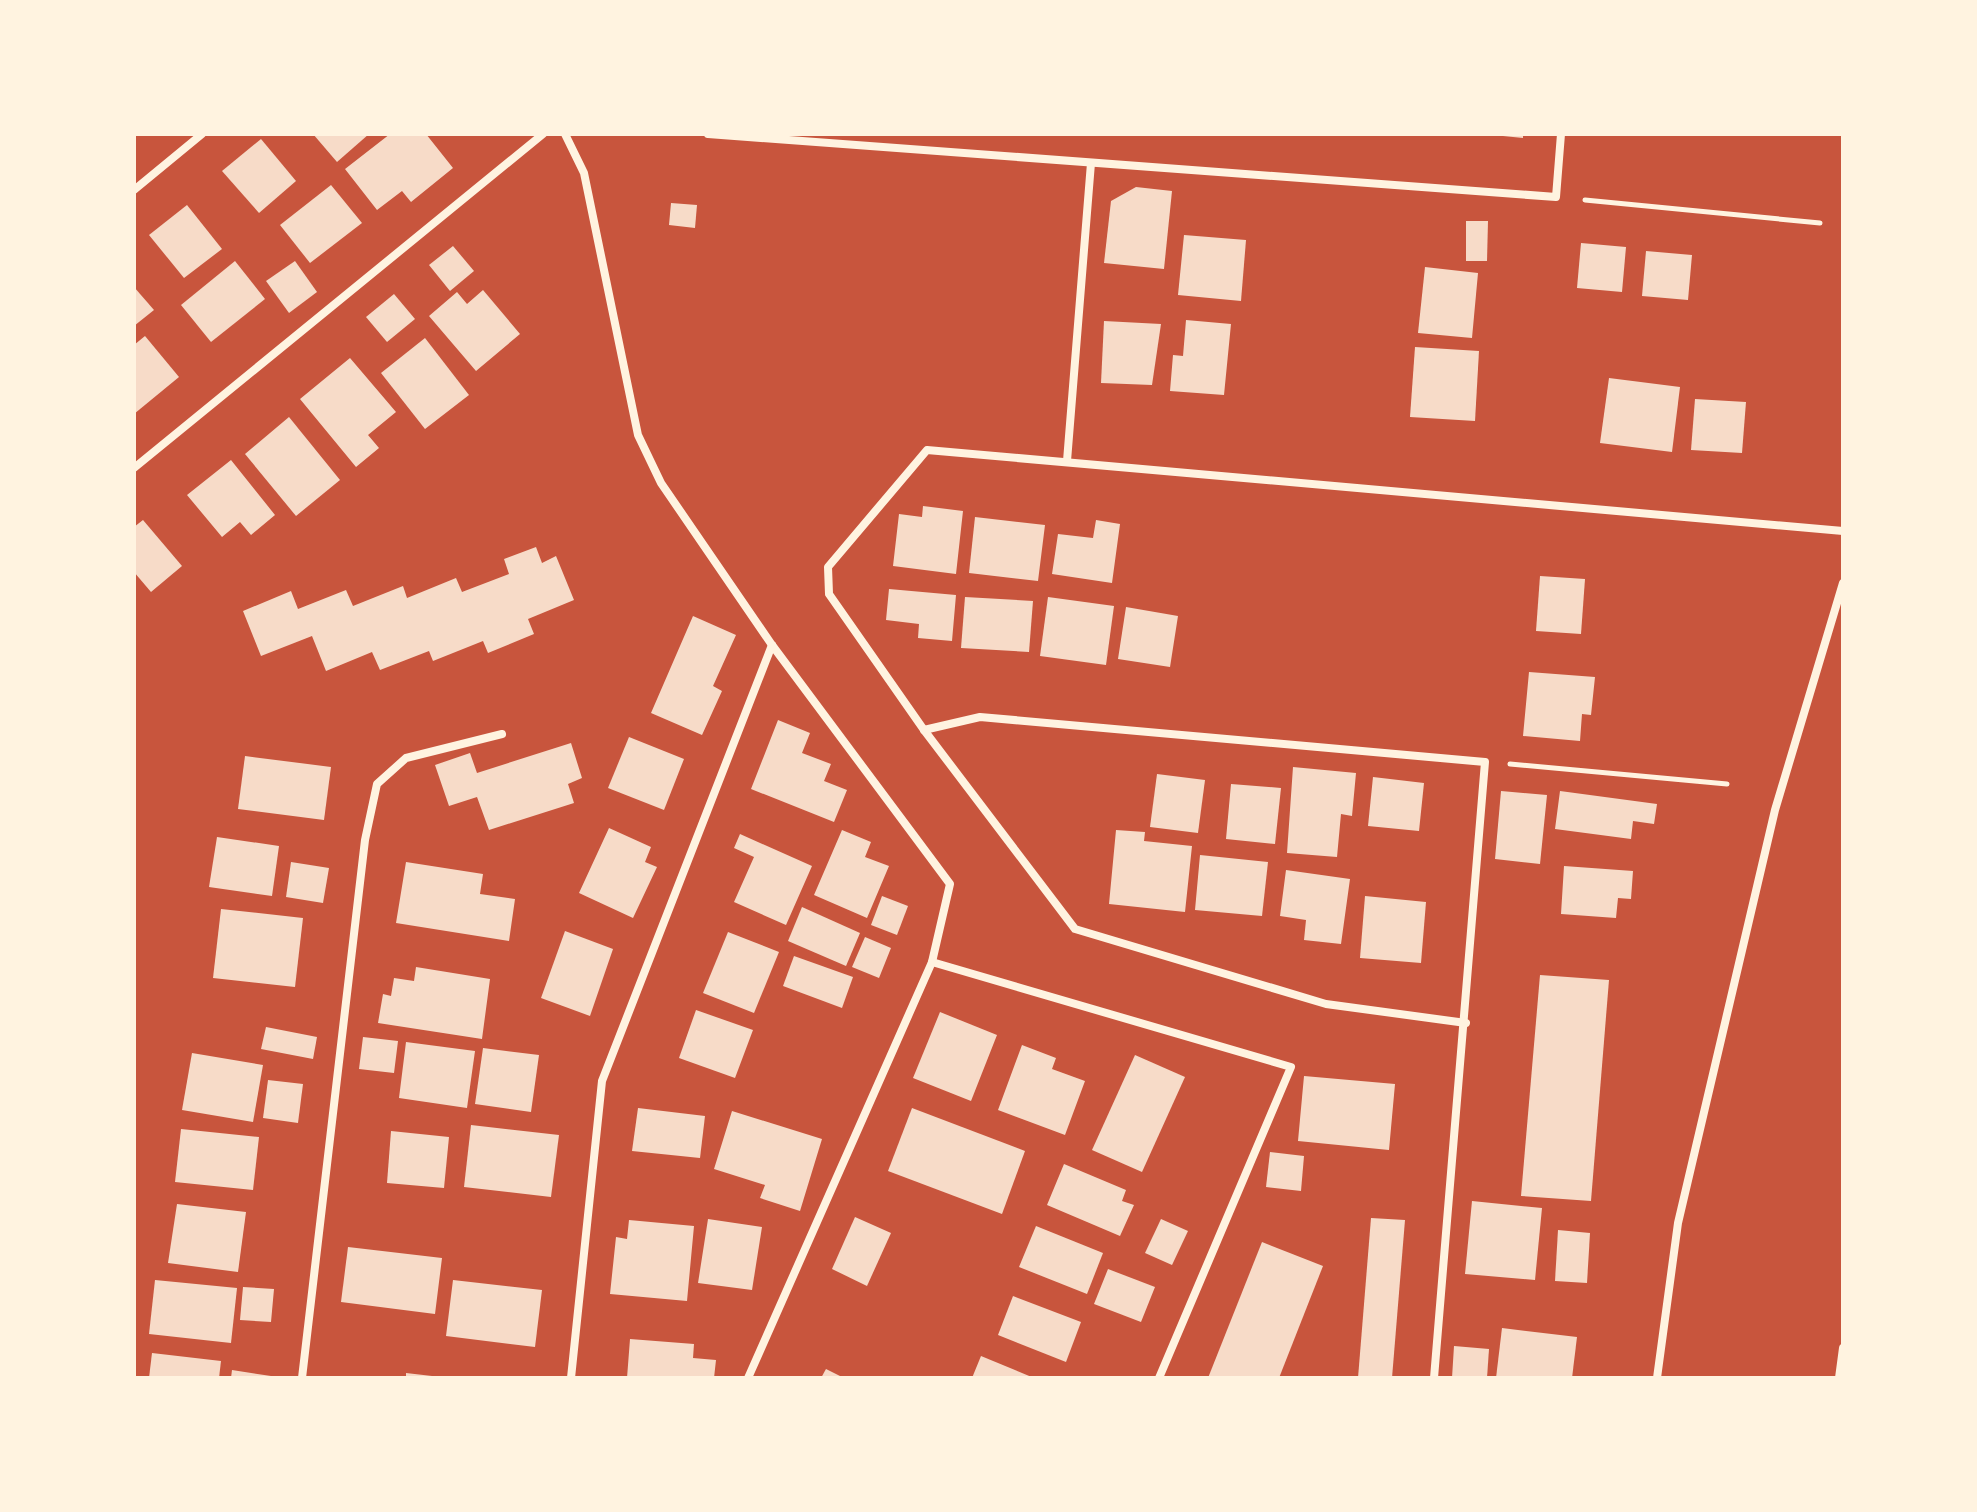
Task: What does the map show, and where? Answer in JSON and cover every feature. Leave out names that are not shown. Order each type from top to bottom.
[{"type":"street","points":[[134,190],[202,134]]},
{"type":"street","points":[[134,468],[543,134]]},
{"type":"street","points":[[565,134],[584,173],[638,435],[661,483],[772,645],[950,884],[932,962],[748,1378]]},
{"type":"street","points":[[708,134],[807,138],[1091,163],[1556,197],[1561,134]]},
{"type":"street","points":[[1067,461],[1091,163]]},
{"type":"street","points":[[1466,1023],[1326,1004],[1075,929],[924,730],[829,594],[828,567],[927,450],[1843,531]]},
{"type":"street","points":[[1657,1378],[1678,1223],[1775,810],[1843,583]]},
{"type":"street","points":[[571,1378],[602,1081],[772,645]]},
{"type":"street","points":[[924,730],[980,717],[1485,762],[1466,1023],[1434,1378]]},
{"type":"street","points":[[302,1378],[363,856],[377,784],[406,758],[502,734]]},
{"type":"street","points":[[932,962],[1291,1067],[1159,1378]]},
{"type":"street","points":[[1839,1378],[1843,1348]]},
{"type":"path","points":[[1556,197],[1820,223]]},
{"type":"path","points":[[1485,762],[1727,784]]},
{"type":"building","points":[[313,134],[369,134],[337,162]]},
{"type":"building","points":[[390,134],[426,134],[453,168],[411,202],[402,191],[377,210],[345,169]]},
{"type":"building","points":[[1523,134],[1523,138],[1503,136]]},
{"type":"building","points":[[261,139],[296,181],[259,213],[222,171]]},
{"type":"building","points":[[331,185],[362,223],[310,263],[280,225]]},
{"type":"building","points":[[1136,187],[1172,191],[1164,269],[1104,263],[1111,201]]},
{"type":"building","points":[[671,203],[697,205],[695,228],[669,225]]},
{"type":"building","points":[[187,205],[222,249],[184,278],[149,235]]},
{"type":"building","points":[[1466,221],[1488,221],[1487,261],[1466,261]]},
{"type":"building","points":[[1184,235],[1246,240],[1241,301],[1178,295]]},
{"type":"building","points":[[1581,243],[1626,247],[1622,292],[1577,288]]},
{"type":"building","points":[[453,246],[474,271],[450,291],[429,265]]},
{"type":"building","points":[[1646,251],[1692,255],[1688,300],[1642,296]]},
{"type":"building","points":[[235,261],[265,299],[211,342],[181,305]]},
{"type":"building","points":[[295,261],[317,292],[289,313],[266,281]]},
{"type":"building","points":[[1425,267],[1478,273],[1472,338],[1418,333]]},
{"type":"building","points":[[134,287],[154,310],[134,326]]},
{"type":"building","points":[[483,290],[520,334],[476,371],[429,316],[457,292],[467,304]]},
{"type":"building","points":[[394,294],[415,319],[387,342],[366,317]]},
{"type":"building","points":[[1186,320],[1231,324],[1224,395],[1170,391],[1173,355],[1183,356]]},
{"type":"building","points":[[1104,321],[1161,324],[1152,385],[1101,383]]},
{"type":"building","points":[[145,336],[179,377],[134,414],[134,345]]},
{"type":"building","points":[[425,338],[469,395],[425,429],[381,373]]},
{"type":"building","points":[[1415,347],[1479,351],[1475,421],[1410,417]]},
{"type":"building","points":[[350,358],[396,412],[368,435],[379,448],[356,467],[300,399]]},
{"type":"building","points":[[1609,378],[1680,387],[1672,452],[1600,443]]},
{"type":"building","points":[[1695,399],[1746,402],[1742,453],[1691,450]]},
{"type":"building","points":[[289,417],[340,480],[296,516],[245,454]]},
{"type":"building","points":[[231,460],[275,515],[251,535],[240,522],[222,537],[187,495]]},
{"type":"building","points":[[923,506],[963,511],[956,574],[893,566],[899,514],[922,517]]},
{"type":"building","points":[[975,517],[1045,525],[1038,581],[969,573]]},
{"type":"building","points":[[143,520],[182,566],[151,592],[134,572],[134,527]]},
{"type":"building","points":[[1096,520],[1120,524],[1112,583],[1052,574],[1058,534],[1093,538]]},
{"type":"building","points":[[536,547],[542,563],[556,556],[574,600],[528,619],[534,634],[488,653],[483,641],[433,661],[429,651],[380,670],[372,652],[326,671],[312,636],[261,656],[243,611],[291,591],[298,609],[346,590],[353,606],[403,586],[407,598],[456,578],[462,592],[509,574],[504,559]]},
{"type":"building","points":[[1540,576],[1585,579],[1581,634],[1536,631]]},
{"type":"building","points":[[889,589],[956,595],[952,641],[918,638],[919,624],[886,620]]},
{"type":"building","points":[[965,597],[1033,601],[1029,652],[961,648]]},
{"type":"building","points":[[1048,597],[1114,606],[1106,665],[1040,656]]},
{"type":"building","points":[[1126,607],[1178,616],[1170,667],[1118,659]]},
{"type":"building","points":[[693,616],[736,635],[713,686],[722,691],[702,735],[651,713]]},
{"type":"building","points":[[1529,672],[1595,677],[1591,715],[1582,714],[1580,741],[1523,736]]},
{"type":"building","points":[[778,720],[810,733],[802,753],[831,764],[824,781],[847,790],[834,822],[751,789]]},
{"type":"building","points":[[629,737],[684,759],[664,810],[608,788]]},
{"type":"building","points":[[571,743],[582,778],[568,784],[574,803],[489,830],[477,797],[449,806],[435,765],[470,753],[477,773]]},
{"type":"building","points":[[245,756],[331,767],[324,820],[238,809]]},
{"type":"building","points":[[1293,767],[1356,773],[1352,816],[1341,814],[1337,857],[1287,853]]},
{"type":"building","points":[[1157,774],[1205,780],[1198,833],[1150,827]]},
{"type":"building","points":[[1373,777],[1424,783],[1419,831],[1368,826]]},
{"type":"building","points":[[1231,784],[1281,788],[1275,844],[1226,839]]},
{"type":"building","points":[[1501,791],[1547,795],[1540,864],[1495,859]]},
{"type":"building","points":[[1560,791],[1657,804],[1654,824],[1633,821],[1631,839],[1555,829]]},
{"type":"building","points":[[609,828],[651,847],[645,862],[657,867],[633,918],[579,893]]},
{"type":"building","points":[[842,830],[871,842],[865,857],[889,866],[867,918],[814,895]]},
{"type":"building","points":[[1116,830],[1145,832],[1144,841],[1192,846],[1185,912],[1109,904]]},
{"type":"building","points":[[740,834],[812,866],[786,925],[734,902],[754,857],[734,848]]},
{"type":"building","points":[[217,837],[279,846],[272,896],[209,887]]},
{"type":"building","points":[[1200,855],[1268,862],[1262,916],[1195,910]]},
{"type":"building","points":[[291,862],[329,868],[323,903],[286,897]]},
{"type":"building","points":[[406,862],[483,874],[480,894],[515,899],[509,941],[396,923]]},
{"type":"building","points":[[1564,866],[1633,871],[1631,899],[1618,898],[1616,918],[1561,914]]},
{"type":"building","points":[[1286,870],[1350,879],[1341,944],[1304,940],[1306,920],[1280,916]]},
{"type":"building","points":[[882,896],[908,906],[897,935],[871,925]]},
{"type":"building","points":[[1365,896],[1426,902],[1421,963],[1360,958]]},
{"type":"building","points":[[802,907],[860,933],[846,966],[788,941]]},
{"type":"building","points":[[221,909],[303,918],[295,987],[213,978]]},
{"type":"building","points":[[565,931],[613,949],[590,1016],[541,998]]},
{"type":"building","points":[[728,932],[779,952],[754,1013],[703,993]]},
{"type":"building","points":[[865,937],[891,948],[879,978],[852,967]]},
{"type":"building","points":[[794,956],[853,977],[842,1008],[783,986]]},
{"type":"building","points":[[416,967],[490,979],[482,1039],[378,1023],[383,994],[391,996],[394,978],[414,981]]},
{"type":"building","points":[[1540,975],[1609,980],[1591,1201],[1521,1196]]},
{"type":"building","points":[[696,1010],[753,1030],[735,1078],[679,1058]]},
{"type":"building","points":[[940,1012],[997,1035],[971,1101],[913,1078]]},
{"type":"building","points":[[266,1027],[317,1037],[313,1059],[261,1049]]},
{"type":"building","points":[[363,1037],[398,1041],[394,1073],[359,1069]]},
{"type":"building","points":[[406,1042],[475,1051],[467,1108],[399,1098]]},
{"type":"building","points":[[1022,1045],[1056,1058],[1052,1069],[1085,1081],[1065,1135],[998,1110]]},
{"type":"building","points":[[483,1048],[539,1055],[531,1112],[475,1104]]},
{"type":"building","points":[[192,1053],[263,1065],[253,1122],[182,1110]]},
{"type":"building","points":[[1135,1055],[1185,1077],[1142,1172],[1092,1150]]},
{"type":"building","points":[[1304,1076],[1395,1084],[1389,1150],[1298,1141]]},
{"type":"building","points":[[268,1080],[303,1084],[298,1123],[263,1118]]},
{"type":"building","points":[[638,1108],[705,1116],[700,1158],[632,1151]]},
{"type":"building","points":[[912,1108],[1025,1151],[1002,1214],[888,1171]]},
{"type":"building","points":[[732,1111],[822,1139],[800,1211],[760,1198],[765,1185],[714,1169]]},
{"type":"building","points":[[471,1125],[559,1135],[551,1197],[464,1187]]},
{"type":"building","points":[[181,1129],[259,1137],[253,1190],[175,1182]]},
{"type":"building","points":[[391,1131],[449,1137],[444,1188],[387,1183]]},
{"type":"building","points":[[1270,1152],[1304,1156],[1301,1191],[1266,1187]]},
{"type":"building","points":[[1064,1164],[1126,1190],[1122,1201],[1134,1205],[1120,1236],[1047,1205]]},
{"type":"building","points":[[1472,1201],[1542,1208],[1535,1280],[1465,1274]]},
{"type":"building","points":[[177,1204],[246,1212],[238,1272],[168,1263]]},
{"type":"building","points":[[855,1217],[891,1233],[867,1286],[832,1269]]},
{"type":"building","points":[[1371,1218],[1405,1220],[1392,1378],[1358,1378]]},
{"type":"building","points":[[708,1219],[762,1227],[752,1290],[698,1283]]},
{"type":"building","points":[[1161,1219],[1188,1231],[1172,1265],[1145,1253]]},
{"type":"building","points":[[629,1220],[694,1226],[687,1301],[610,1294],[616,1237],[627,1239]]},
{"type":"building","points":[[1036,1226],[1103,1253],[1087,1294],[1019,1267]]},
{"type":"building","points":[[1558,1230],[1590,1233],[1587,1283],[1555,1281]]},
{"type":"building","points":[[1262,1242],[1323,1266],[1279,1378],[1208,1378]]},
{"type":"building","points":[[348,1247],[442,1258],[435,1314],[341,1302]]},
{"type":"building","points":[[1108,1269],[1155,1287],[1141,1322],[1094,1304]]},
{"type":"building","points":[[155,1280],[237,1288],[231,1343],[149,1334]]},
{"type":"building","points":[[453,1280],[542,1290],[535,1347],[446,1336]]},
{"type":"building","points":[[243,1287],[274,1289],[271,1322],[240,1320]]},
{"type":"building","points":[[1013,1296],[1081,1322],[1066,1362],[998,1335]]},
{"type":"building","points":[[1502,1328],[1577,1337],[1572,1378],[1496,1378]]},
{"type":"building","points":[[630,1339],[694,1344],[693,1358],[716,1360],[714,1378],[627,1378]]},
{"type":"building","points":[[1454,1346],[1489,1349],[1487,1378],[1452,1378]]},
{"type":"building","points":[[152,1353],[221,1361],[219,1378],[149,1378]]},
{"type":"building","points":[[981,1356],[1034,1378],[972,1378]]},
{"type":"building","points":[[826,1369],[844,1378],[821,1378]]},
{"type":"building","points":[[232,1370],[271,1376],[271,1378],[231,1378]]},
{"type":"building","points":[[406,1373],[432,1376],[432,1378],[406,1378]]}]
